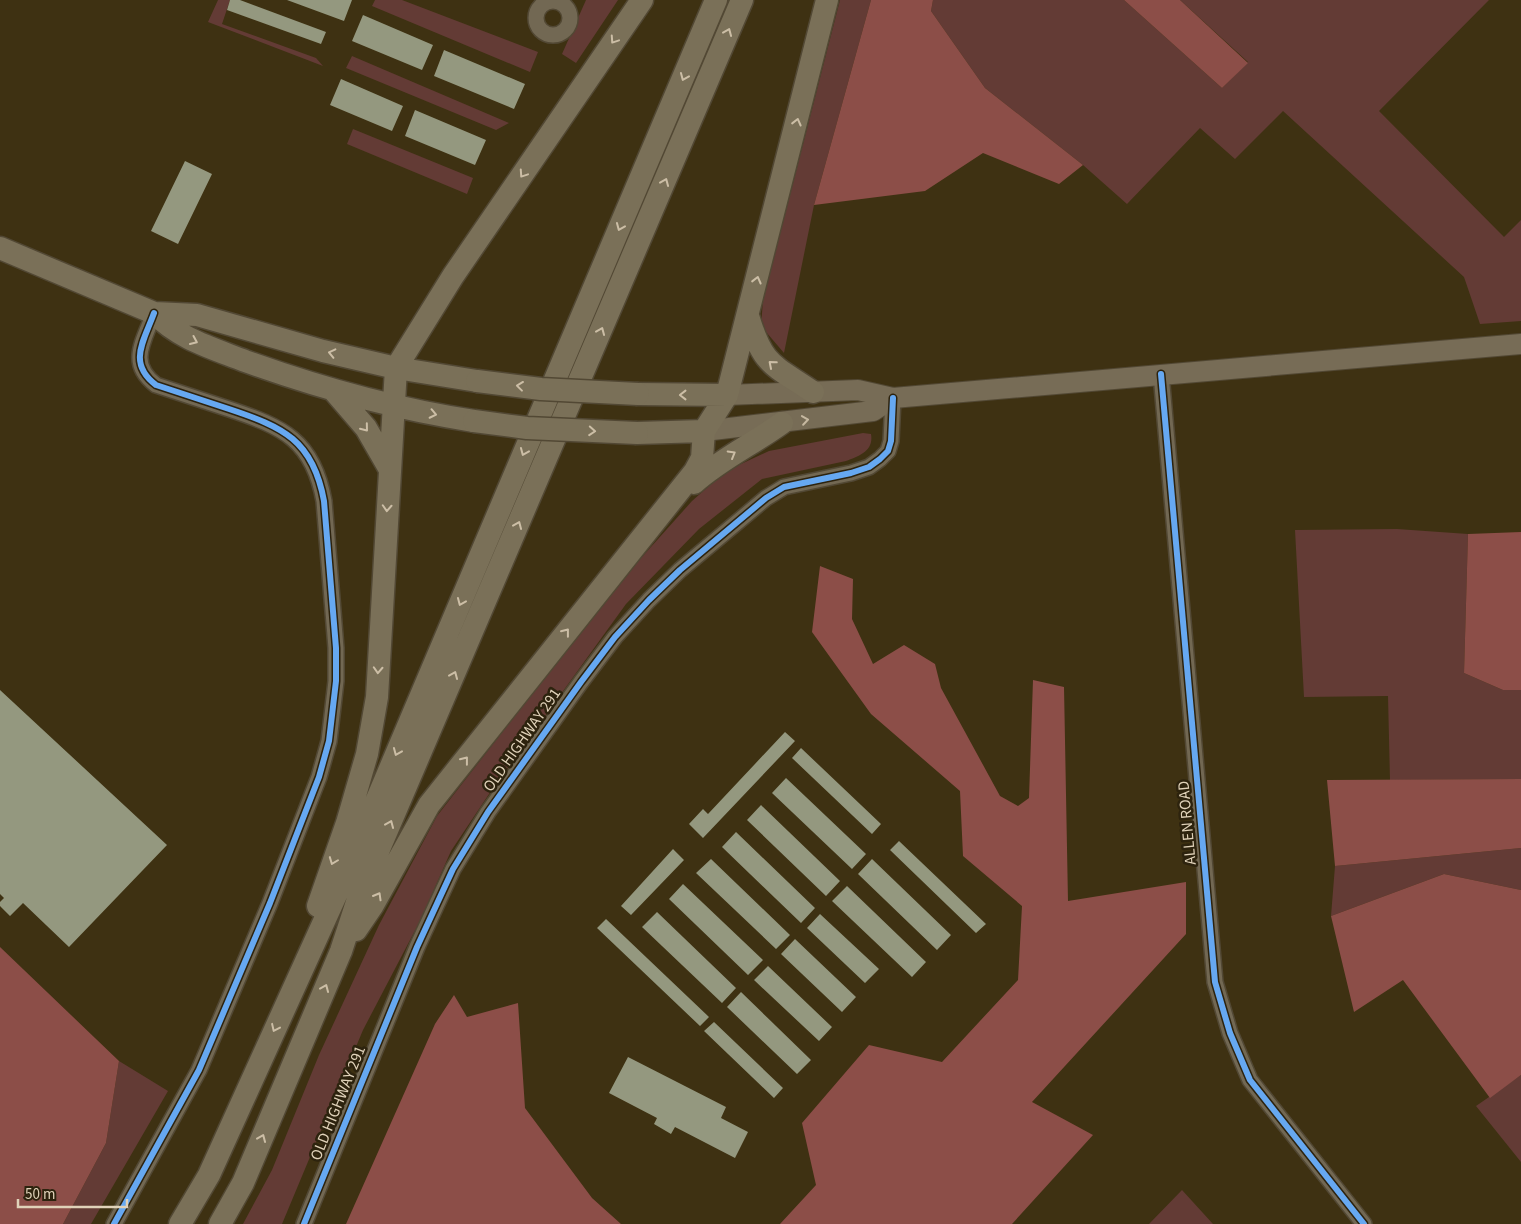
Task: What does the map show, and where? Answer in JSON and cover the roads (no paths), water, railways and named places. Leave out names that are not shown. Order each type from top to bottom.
[{"type":"highway","points":[[291,995],[329,870],[347,824],[367,754],[377,697],[396,368],[421,326],[642,0]]},
{"type":"highway","points":[[180,1224],[208,1175],[341,884],[716,0]]},
{"type":"highway","points":[[220,1224],[243,1183],[341,951],[360,896],[742,0]]},
{"type":"highway","points":[[341,951],[372,905],[429,805],[702,458],[704,431],[727,394],[827,0]]},
{"type":"highway","points":[[0,248],[154,313],[180,335],[202,345],[335,392],[393,406],[474,421],[527,428],[637,433],[704,431]]},
{"type":"highway","points":[[154,313],[197,315],[272,338],[366,361],[396,368],[477,381],[541,389],[638,394],[727,394]]},
{"type":"highway","points":[[748,316],[758,345],[770,364],[813,392]]},
{"type":"highway","points":[[366,361],[393,347],[421,326]]},
{"type":"highway","points":[[335,392],[366,428],[389,469]]},
{"type":"highway","points":[[666,506],[716,464],[753,444],[782,424]]},
{"type":"main road","points":[[727,394],[858,390],[894,398],[1521,344]]},
{"type":"main road","points":[[704,431],[782,424],[874,412],[894,398]]},
{"type":"street","points":[[114,1224],[199,1070],[270,903],[319,777],[329,741],[336,681],[336,648],[324,500],[320,481],[312,463],[299,444],[282,430],[263,420],[156,384],[146,377],[140,366],[140,350],[154,313]]},
{"type":"street","name":"ALLEN ROAD","points":[[1162,374],[1215,982],[1230,1033],[1250,1080],[1364,1224]]},
{"type":"street","name":"OLD HIGHWAY 291","points":[[304,1224],[417,947],[450,877],[488,812],[575,689],[615,637],[649,600],[680,570],[766,498],[784,487],[851,473],[870,467],[880,459],[888,451],[891,441],[894,398]]}]
